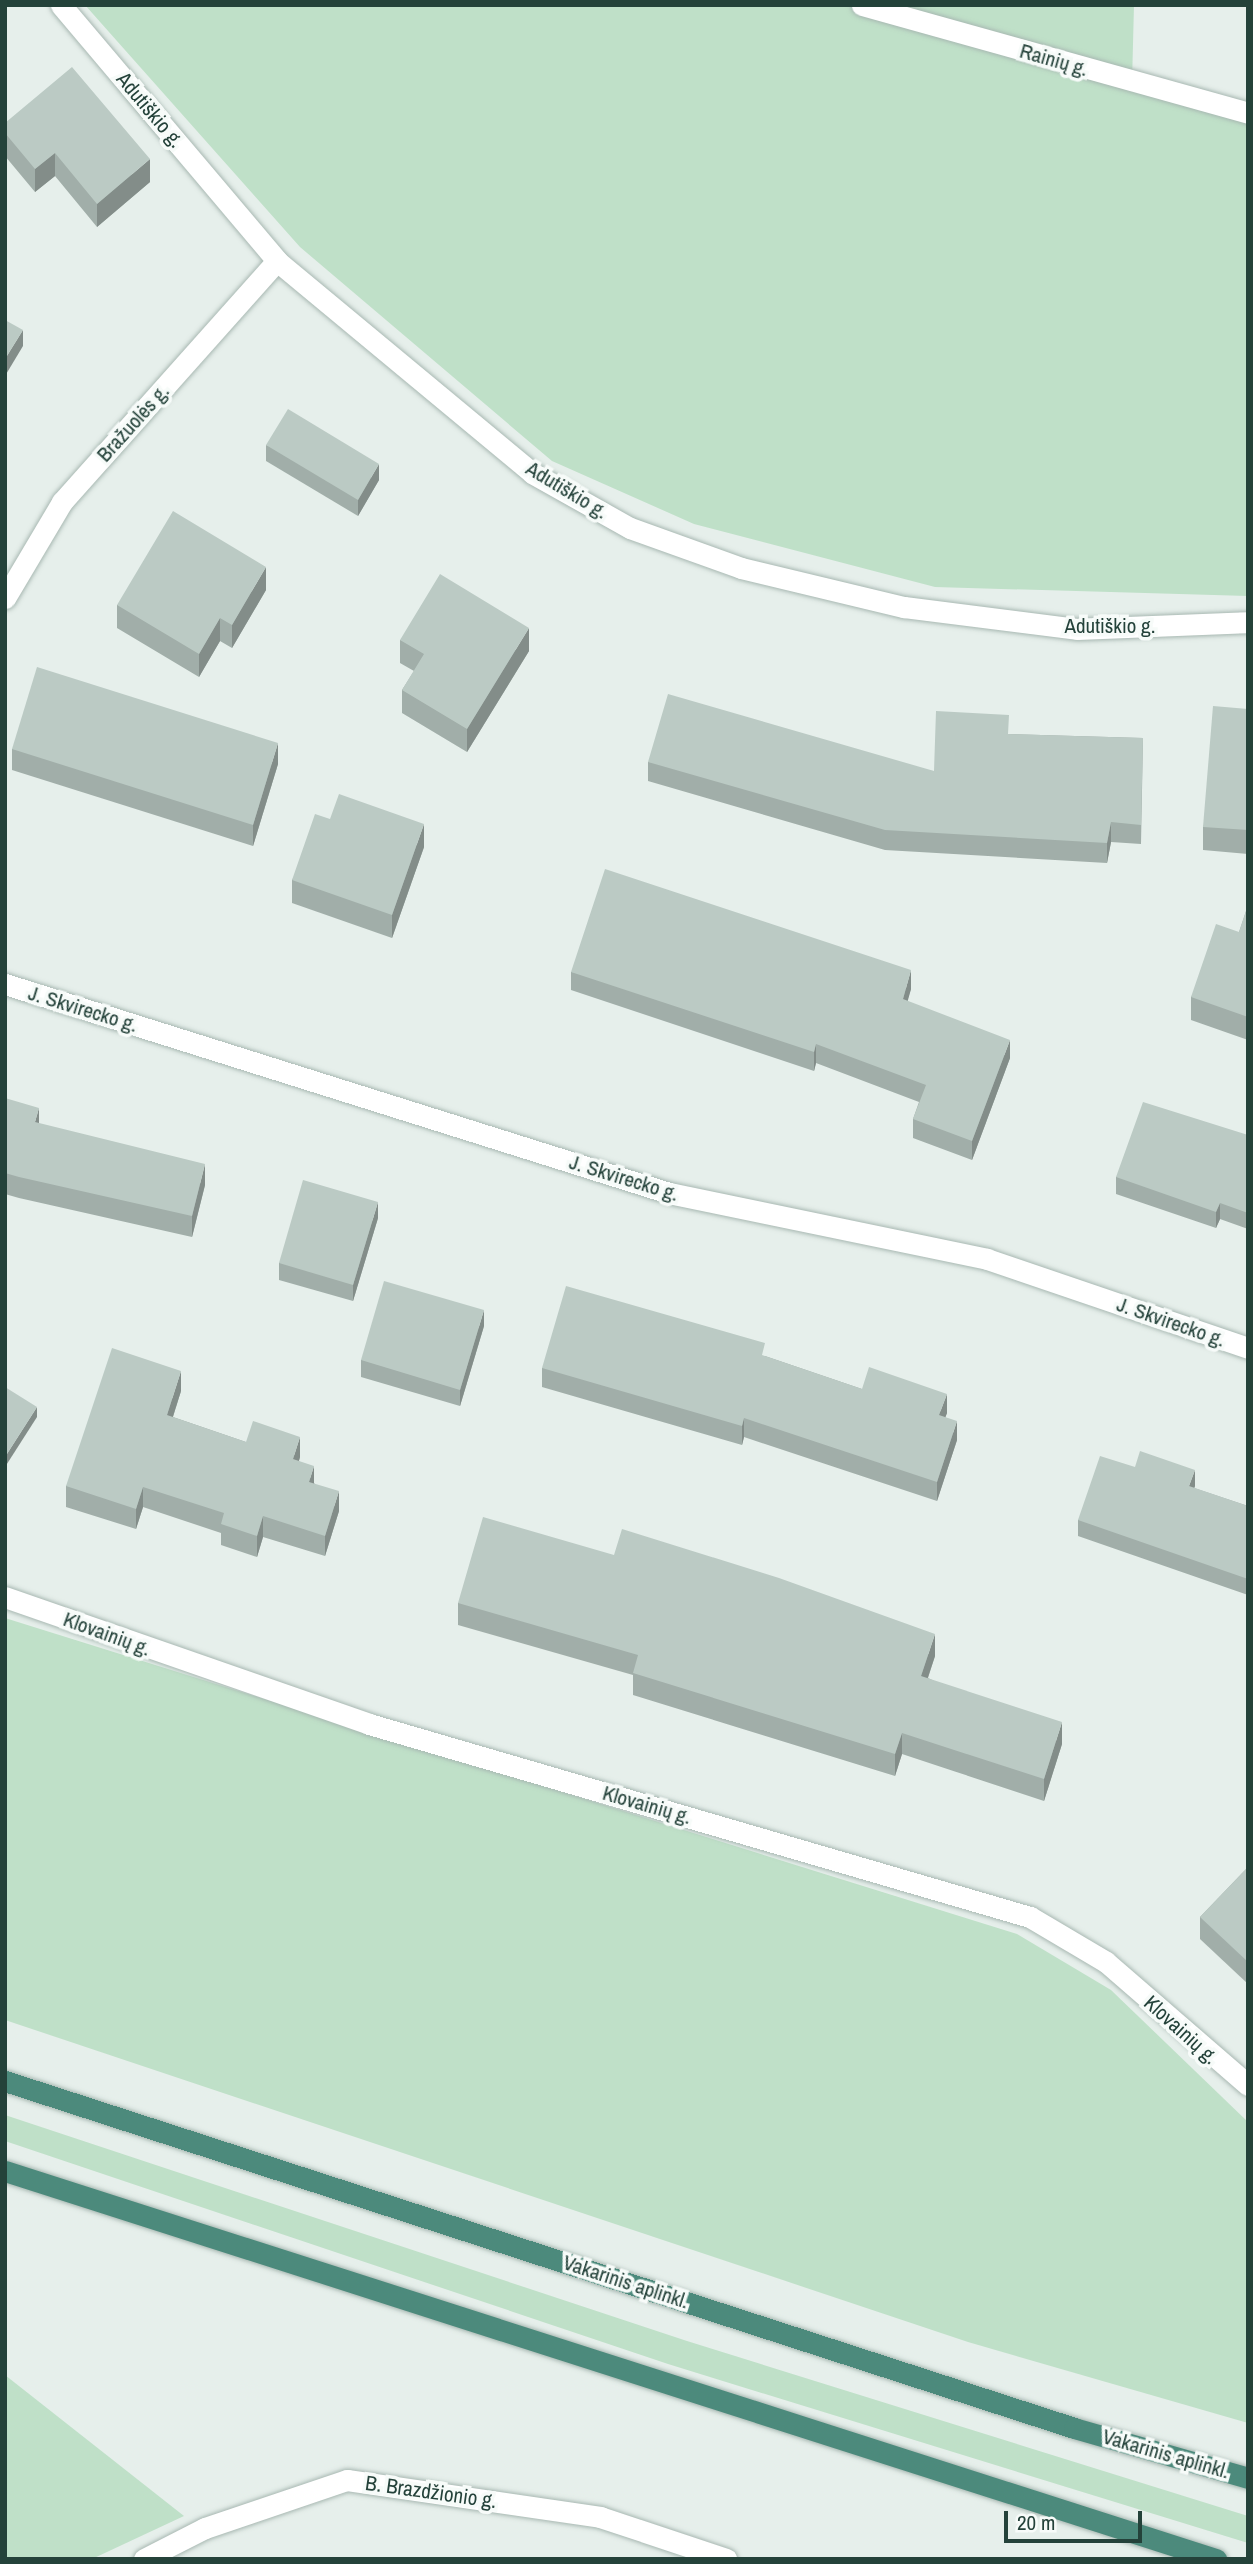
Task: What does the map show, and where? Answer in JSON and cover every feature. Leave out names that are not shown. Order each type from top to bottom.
[{"type":"highway","name":"Vakarinis aplinkl.","points":[[5,2081],[1074,2428],[1248,2478]]},
{"type":"highway","points":[[5,2171],[1216,2559]]},
{"type":"street","name":"Adutiškio g.","points":[[61,5],[277,261],[532,473],[630,528],[741,568],[904,607],[1077,629],[1248,622]]},
{"type":"street","name":"Rainių g.","points":[[862,5],[1248,113]]},
{"type":"street","name":"Bražuolės g.","points":[[5,598],[62,502],[277,261]]},
{"type":"street","name":"J. Skvirecko g.","points":[[5,984],[668,1193],[987,1259],[1248,1348]]},
{"type":"street","name":"Klovainių g.","points":[[5,1597],[369,1724],[1030,1917],[1106,1962],[1248,2085]]},
{"type":"street","name":"B. Brazdžionio g.","points":[[144,2559],[205,2528],[347,2480],[600,2517],[726,2559]]},
{"type":"green space","points":[[85,5],[1134,5],[1132,83],[1248,113],[1248,596],[935,587],[694,524],[552,461],[300,247]]},
{"type":"green space","points":[[5,1618],[1017,1934],[1111,1990],[1248,2122],[1248,2423],[968,2342],[5,2020]]},
{"type":"green space","points":[[5,2115],[687,2341],[1248,2516],[1248,2543],[668,2364],[5,2141]]},
{"type":"green space","points":[[5,2375],[184,2516],[92,2559],[5,2559]]},
{"type":"building","points":[[72,67],[150,159],[97,204],[55,153],[35,169],[5,133],[5,123]]},
{"type":"building","points":[[5,320],[23,330],[5,359]]},
{"type":"building","points":[[288,409],[379,464],[358,500],[266,445]]},
{"type":"building","points":[[173,511],[266,567],[232,625],[220,618],[199,654],[117,605]]},
{"type":"building","points":[[440,574],[529,628],[467,729],[402,690],[424,654],[400,640]]},
{"type":"building","points":[[37,667],[278,743],[253,825],[12,749]]},
{"type":"building","points":[[668,694],[934,771],[936,711],[1009,715],[1008,734],[1143,738],[1141,825],[1111,822],[1107,843],[885,830],[648,762]]},
{"type":"building","points":[[1213,706],[1248,709],[1248,830],[1203,827]]},
{"type":"building","points":[[339,794],[424,824],[392,915],[292,880],[315,814],[330,819]]},
{"type":"building","points":[[605,869],[911,970],[903,999],[1010,1040],[972,1141],[913,1119],[926,1085],[816,1044],[814,1052],[571,972]]},
{"type":"building","points":[[1248,905],[1248,1017],[1191,997],[1216,924],[1239,932]]},
{"type":"building","points":[[5,1098],[39,1108],[35,1122],[205,1164],[192,1216],[5,1173]]},
{"type":"building","points":[[1143,1102],[1248,1135],[1248,1213],[1220,1203],[1216,1212],[1116,1177]]},
{"type":"building","points":[[303,1180],[378,1202],[353,1285],[279,1263]]},
{"type":"building","points":[[384,1281],[484,1310],[460,1390],[361,1360]]},
{"type":"building","points":[[566,1286],[765,1343],[762,1355],[862,1389],[869,1367],[947,1394],[939,1415],[957,1421],[937,1482],[744,1418],[742,1426],[542,1368]]},
{"type":"building","points":[[112,1348],[181,1371],[167,1415],[246,1442],[253,1421],[300,1437],[293,1459],[314,1466],[309,1482],[339,1491],[325,1536],[263,1516],[257,1536],[221,1524],[224,1513],[143,1487],[136,1509],[66,1486]]},
{"type":"building","points":[[5,1387],[37,1407],[5,1457]]},
{"type":"building","points":[[1140,1451],[1195,1470],[1189,1486],[1248,1506],[1248,1579],[1078,1520],[1100,1456],[1135,1467]]},
{"type":"building","points":[[483,1517],[614,1555],[622,1529],[779,1578],[935,1634],[921,1676],[1062,1722],[1044,1779],[902,1733],[895,1754],[633,1673],[638,1655],[458,1603]]},
{"type":"building","points":[[1248,1867],[1248,1962],[1200,1917]]}]
